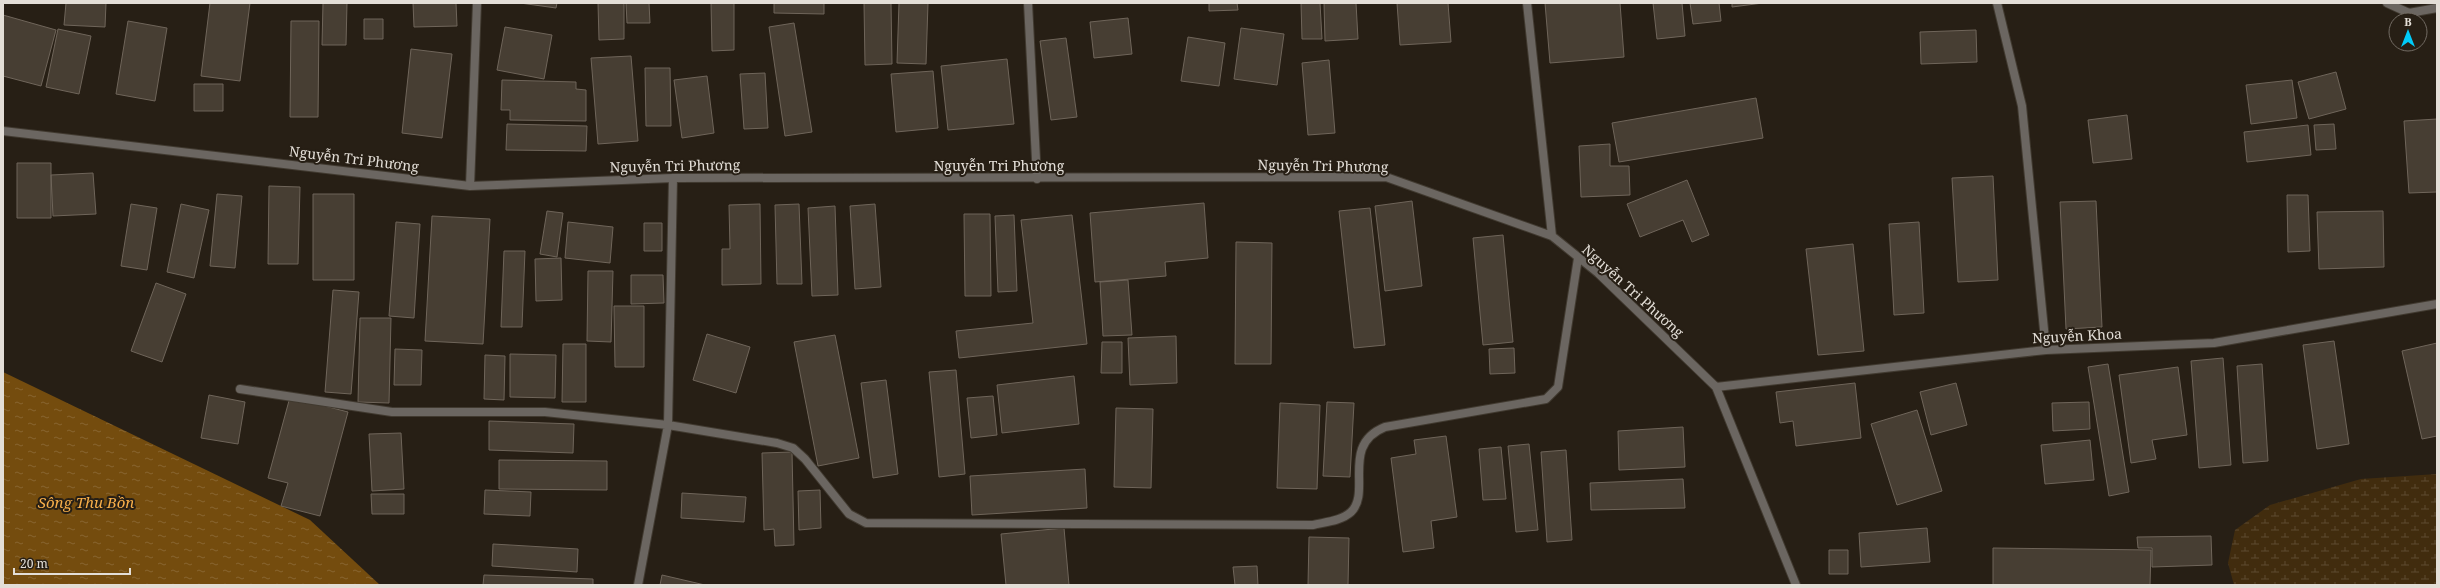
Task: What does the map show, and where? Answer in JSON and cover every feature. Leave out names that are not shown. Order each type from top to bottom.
[{"type":"street","points":[[470,186],[477,3]]},
{"type":"street","points":[[1028,3],[1037,179]]},
{"type":"street","points":[[1527,3],[1552,236]]},
{"type":"street","points":[[1997,3],[2022,106],[2046,350]]},
{"type":"street","points":[[2387,3],[2409,13],[2437,8]]},
{"type":"street","name":"Nguyễn Tri Phương","points":[[3,131],[470,186],[672,178],[1037,179],[1386,177],[1552,236],[1598,273],[1716,387],[1796,585]]},
{"type":"street","points":[[638,585],[668,425],[672,178]]},
{"type":"street","points":[[240,389],[392,412],[545,412],[668,425],[793,448],[805,459],[849,514],[866,523],[1313,525],[1328,522],[1350,512],[1355,506],[1358,496],[1358,463],[1365,443],[1375,431],[1385,427],[1546,399],[1556,391],[1558,387],[1578,258]]},
{"type":"street","name":"Nguyễn Khoa","points":[[1716,387],[2046,350],[2214,343],[2437,304]]},
{"type":"green space","points":[[2437,474],[2437,585],[2234,585],[2228,563],[2235,530],[2270,505],[2361,479]]},
{"type":"water","name":"Sông Thu Bồn","points":[[3,372],[310,520],[380,585],[3,585]]},
{"type":"building","points":[[66,3],[106,3],[105,27],[64,25]]},
{"type":"building","points":[[210,3],[250,3],[240,81],[201,76]]},
{"type":"building","points":[[323,3],[347,3],[346,45],[322,45]]},
{"type":"building","points":[[413,3],[456,3],[457,26],[414,27]]},
{"type":"building","points":[[520,3],[557,3],[556,8]]},
{"type":"building","points":[[598,3],[624,3],[624,39],[599,40]]},
{"type":"building","points":[[626,3],[649,3],[650,23],[627,23]]},
{"type":"building","points":[[711,3],[734,3],[734,50],[712,51]]},
{"type":"building","points":[[774,3],[824,3],[824,14],[774,13]]},
{"type":"building","points":[[864,3],[891,3],[892,64],[865,65]]},
{"type":"building","points":[[899,3],[928,3],[926,64],[897,63]]},
{"type":"building","points":[[1209,3],[1237,3],[1238,10],[1209,11]]},
{"type":"building","points":[[1301,3],[1320,3],[1322,39],[1302,39]]},
{"type":"building","points":[[1324,3],[1356,3],[1358,39],[1325,41]]},
{"type":"building","points":[[1397,3],[1448,3],[1451,42],[1400,45]]},
{"type":"building","points":[[1545,3],[1620,3],[1624,57],[1550,63]]},
{"type":"building","points":[[1653,3],[1682,3],[1685,36],[1657,39]]},
{"type":"building","points":[[1690,3],[1719,3],[1721,21],[1693,24]]},
{"type":"building","points":[[1732,3],[1763,3],[1732,7]]},
{"type":"building","points":[[3,15],[56,30],[41,86],[3,76]]},
{"type":"building","points":[[1128,18],[1132,54],[1094,58],[1090,22]]},
{"type":"building","points":[[364,19],[383,19],[383,39],[364,39]]},
{"type":"building","points":[[128,21],[167,28],[155,101],[116,94]]},
{"type":"building","points":[[291,21],[319,21],[318,117],[290,117]]},
{"type":"building","points":[[794,23],[812,132],[785,136],[769,27]]},
{"type":"building","points":[[505,27],[552,35],[544,79],[497,70]]},
{"type":"building","points":[[1241,28],[1284,34],[1277,85],[1234,79]]},
{"type":"building","points":[[58,29],[91,36],[79,94],[46,87]]},
{"type":"building","points":[[1976,30],[1977,62],[1921,64],[1920,32]]},
{"type":"building","points":[[1188,37],[1225,43],[1219,86],[1181,81]]},
{"type":"building","points":[[1066,38],[1077,117],[1051,120],[1040,41]]},
{"type":"building","points":[[411,49],[452,54],[442,138],[402,133]]},
{"type":"building","points":[[631,56],[638,141],[598,144],[591,58]]},
{"type":"building","points":[[1007,59],[1014,124],[948,130],[941,66]]},
{"type":"building","points":[[1329,60],[1335,133],[1308,135],[1302,63]]},
{"type":"building","points":[[645,68],[670,68],[671,126],[646,126]]},
{"type":"building","points":[[933,71],[938,128],[896,132],[891,74]]},
{"type":"building","points":[[2336,72],[2346,109],[2309,119],[2298,82]]},
{"type":"building","points":[[765,73],[768,128],[744,129],[740,74]]},
{"type":"building","points":[[707,76],[714,133],[682,138],[674,80]]},
{"type":"building","points":[[502,80],[576,82],[576,89],[586,90],[586,121],[510,120],[510,110],[501,110]]},
{"type":"building","points":[[2292,80],[2297,118],[2251,124],[2246,85]]},
{"type":"building","points":[[194,84],[223,84],[223,111],[194,111]]},
{"type":"building","points":[[1756,98],[1763,138],[1619,162],[1612,123]]},
{"type":"building","points":[[2127,115],[2132,159],[2093,163],[2088,120]]},
{"type":"building","points":[[2437,119],[2437,192],[2409,193],[2404,121]]},
{"type":"building","points":[[507,124],[587,126],[586,151],[506,150]]},
{"type":"building","points":[[2334,124],[2336,149],[2316,150],[2314,125]]},
{"type":"building","points":[[2308,125],[2311,155],[2247,162],[2244,132]]},
{"type":"building","points":[[1610,144],[1610,166],[1629,166],[1630,195],[1581,197],[1579,146]]},
{"type":"building","points":[[17,163],[51,163],[51,218],[17,218]]},
{"type":"building","points":[[93,173],[96,214],[53,216],[51,175]]},
{"type":"building","points":[[1993,176],[1998,280],[1958,282],[1952,178]]},
{"type":"building","points":[[1687,180],[1709,235],[1692,242],[1683,220],[1640,237],[1627,204]]},
{"type":"building","points":[[269,186],[300,187],[298,264],[268,264]]},
{"type":"building","points":[[217,194],[242,196],[235,268],[210,266]]},
{"type":"building","points":[[313,194],[354,194],[354,280],[313,280]]},
{"type":"building","points":[[2287,195],[2308,195],[2310,251],[2288,252]]},
{"type":"building","points":[[1412,201],[1422,286],[1385,291],[1375,206]]},
{"type":"building","points":[[2096,201],[2102,327],[2066,329],[2060,202]]},
{"type":"building","points":[[1204,203],[1208,258],[1165,262],[1166,276],[1095,282],[1090,213]]},
{"type":"building","points":[[131,204],[157,208],[147,270],[121,266]]},
{"type":"building","points":[[181,204],[209,210],[194,278],[167,272]]},
{"type":"building","points":[[760,204],[761,284],[722,285],[722,249],[730,249],[729,205]]},
{"type":"building","points":[[799,204],[802,284],[777,284],[775,205]]},
{"type":"building","points":[[875,204],[881,287],[855,289],[850,206]]},
{"type":"building","points":[[835,206],[838,295],[812,296],[808,208]]},
{"type":"building","points":[[1370,208],[1385,345],[1354,348],[1339,211]]},
{"type":"building","points":[[547,211],[563,213],[557,257],[540,254]]},
{"type":"building","points":[[2383,211],[2384,267],[2319,269],[2317,212]]},
{"type":"building","points":[[964,214],[990,214],[991,296],[965,296]]},
{"type":"building","points":[[1014,215],[1017,291],[998,292],[995,216]]},
{"type":"building","points":[[1072,215],[1087,344],[959,358],[956,331],[1033,323],[1021,220]]},
{"type":"building","points":[[432,216],[490,219],[483,344],[425,341]]},
{"type":"building","points":[[396,222],[420,224],[414,318],[389,316]]},
{"type":"building","points":[[568,222],[613,227],[610,263],[565,258]]},
{"type":"building","points":[[1919,222],[1924,313],[1894,315],[1889,224]]},
{"type":"building","points":[[644,223],[662,223],[662,251],[644,251]]},
{"type":"building","points":[[1503,235],[1513,342],[1483,345],[1473,238]]},
{"type":"building","points":[[1236,242],[1272,243],[1271,364],[1235,364]]},
{"type":"building","points":[[1853,244],[1864,351],[1818,355],[1806,249]]},
{"type":"building","points":[[504,251],[525,251],[522,327],[501,327]]},
{"type":"building","points":[[561,258],[562,300],[536,301],[535,259]]},
{"type":"building","points":[[588,271],[613,271],[611,342],[587,341]]},
{"type":"building","points":[[631,275],[663,275],[664,303],[631,304]]},
{"type":"building","points":[[1128,280],[1132,335],[1103,336],[1100,282]]},
{"type":"building","points":[[156,283],[186,294],[162,362],[131,351]]},
{"type":"building","points":[[333,290],[359,292],[351,394],[325,392]]},
{"type":"building","points":[[614,306],[644,306],[644,367],[615,367]]},
{"type":"building","points":[[360,318],[391,318],[389,403],[358,402]]},
{"type":"building","points":[[707,334],[750,347],[736,393],[693,380]]},
{"type":"building","points":[[835,335],[859,458],[818,466],[794,342]]},
{"type":"building","points":[[1176,336],[1177,383],[1130,385],[1128,338]]},
{"type":"building","points":[[2334,341],[2349,444],[2317,449],[2303,345]]},
{"type":"building","points":[[1102,342],[1122,342],[1122,373],[1101,373]]},
{"type":"building","points":[[2437,343],[2437,436],[2422,439],[2402,351]]},
{"type":"building","points":[[563,344],[586,344],[586,402],[562,402]]},
{"type":"building","points":[[1514,348],[1515,373],[1490,374],[1489,349]]},
{"type":"building","points":[[395,349],[422,350],[421,385],[394,385]]},
{"type":"building","points":[[510,354],[556,355],[555,398],[510,397]]},
{"type":"building","points":[[485,355],[505,356],[504,400],[484,399]]},
{"type":"building","points":[[2223,358],[2231,465],[2199,468],[2191,361]]},
{"type":"building","points":[[2108,364],[2129,492],[2109,496],[2088,367]]},
{"type":"building","points":[[2262,364],[2268,461],[2243,463],[2237,366]]},
{"type":"building","points":[[2178,367],[2187,435],[2152,440],[2156,459],[2131,463],[2119,375]]},
{"type":"building","points":[[956,370],[965,474],[939,477],[929,372]]},
{"type":"building","points":[[1074,376],[1079,424],[1002,433],[997,385]]},
{"type":"building","points":[[886,380],[898,474],[873,478],[861,383]]},
{"type":"building","points":[[1855,383],[1861,438],[1796,446],[1793,421],[1780,423],[1776,392]]},
{"type":"building","points":[[1956,383],[1967,425],[1931,435],[1920,392]]},
{"type":"building","points":[[209,395],[245,402],[238,444],[201,438]]},
{"type":"building","points":[[993,396],[997,435],[971,438],[967,398]]},
{"type":"building","points":[[290,397],[348,412],[320,516],[281,506],[288,483],[268,478]]},
{"type":"building","points":[[1327,402],[1354,403],[1350,477],[1323,476]]},
{"type":"building","points":[[2089,402],[2090,429],[2053,431],[2052,403]]},
{"type":"building","points":[[1280,403],[1320,405],[1317,489],[1277,488]]},
{"type":"building","points":[[1116,408],[1153,409],[1151,488],[1114,487]]},
{"type":"building","points":[[1917,410],[1942,491],[1897,505],[1871,424]]},
{"type":"building","points":[[489,421],[574,424],[573,453],[489,450]]},
{"type":"building","points":[[1683,427],[1685,467],[1619,470],[1618,431]]},
{"type":"building","points":[[401,433],[404,489],[372,491],[369,434]]},
{"type":"building","points":[[1446,436],[1457,517],[1431,521],[1434,548],[1403,552],[1391,458],[1416,454],[1414,440]]},
{"type":"building","points":[[2090,440],[2094,480],[2045,484],[2041,445]]},
{"type":"building","points":[[1529,444],[1538,530],[1516,532],[1508,446]]},
{"type":"building","points":[[1501,447],[1506,499],[1483,500],[1479,449]]},
{"type":"building","points":[[1566,450],[1572,540],[1547,542],[1541,452]]},
{"type":"building","points":[[792,452],[794,545],[775,546],[774,529],[764,530],[762,453]]},
{"type":"building","points":[[499,460],[607,461],[607,490],[499,489]]},
{"type":"building","points":[[1085,469],[1087,508],[972,515],[970,476]]},
{"type":"building","points":[[1683,479],[1685,508],[1591,510],[1590,483]]},
{"type":"building","points":[[485,490],[531,492],[530,516],[484,514]]},
{"type":"building","points":[[820,490],[821,528],[799,530],[798,491]]},
{"type":"building","points":[[682,493],[746,497],[744,522],[681,518]]},
{"type":"building","points":[[371,494],[404,494],[404,514],[372,514]]},
{"type":"building","points":[[1064,528],[1069,585],[1006,585],[1001,534]]},
{"type":"building","points":[[1927,528],[1930,562],[1861,567],[1859,533]]},
{"type":"building","points":[[2211,536],[2212,565],[2152,567],[2152,548],[2138,548],[2137,537]]},
{"type":"building","points":[[1309,537],[1349,538],[1348,585],[1308,585]]},
{"type":"building","points":[[493,544],[578,549],[577,572],[492,566]]},
{"type":"building","points":[[1993,548],[2151,550],[2150,585],[1993,585]]},
{"type":"building","points":[[1829,550],[1848,550],[1848,574],[1829,574]]},
{"type":"building","points":[[1257,566],[1258,585],[1235,585],[1233,567]]},
{"type":"building","points":[[484,575],[593,579],[593,585],[483,585]]},
{"type":"building","points":[[662,575],[705,585],[660,585]]}]
